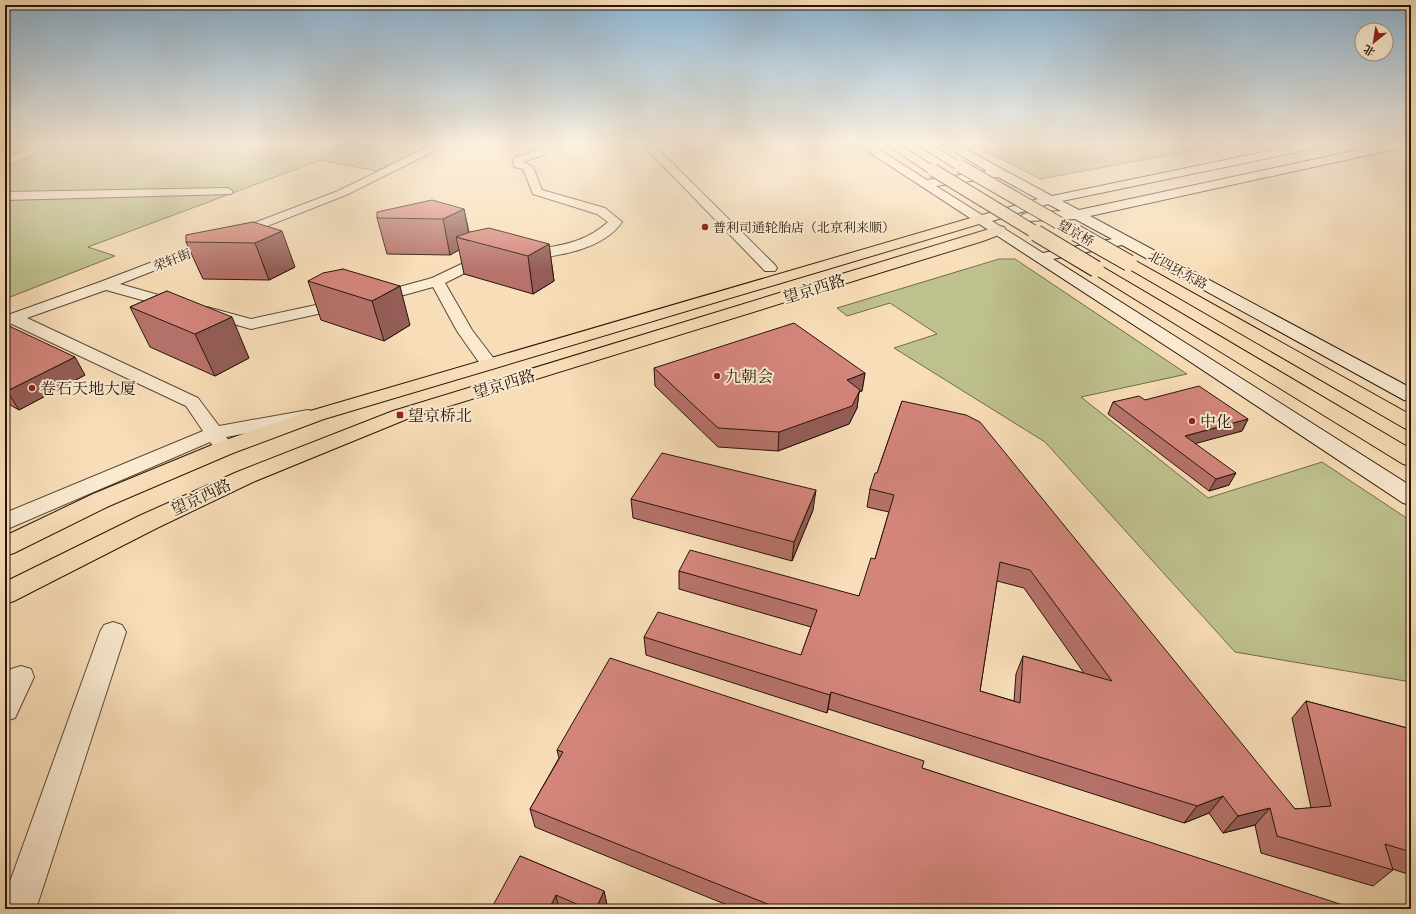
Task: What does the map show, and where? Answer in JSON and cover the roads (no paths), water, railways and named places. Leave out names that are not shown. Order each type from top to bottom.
[{"type":"main road","name":"望京桥","points":[[959,186],[1411,459]]},
{"type":"main road","name":"望京桥","points":[[994,186],[1129,263]]},
{"type":"main road","name":"望京西路","points":[[317,415],[981,219]]},
{"type":"main road","name":"望京西路","points":[[5,594],[148,522],[245,477],[400,415],[807,292],[999,230]]},
{"type":"main road","name":"北四环东路","points":[[1129,263],[1411,424]]},
{"type":"main road","points":[[5,547],[219,441]]},
{"type":"street","name":"荣轩街","points":[[9,320],[105,286],[357,186]]},
{"type":"street","points":[[105,286],[251,324],[360,301],[437,281],[477,262],[546,253],[580,245],[604,234],[616,222],[601,211],[537,192],[535,186]]},
{"type":"street","points":[[688,186],[770,268]]},
{"type":"street","points":[[928,186],[1190,353],[1411,498]]},
{"type":"street","points":[[931,186],[1014,209],[1028,217],[1125,242]]},
{"type":"street","name":"北四环东路","points":[[1022,186],[1411,396]]},
{"type":"street","points":[[1014,209],[1034,192],[1074,186]]},
{"type":"street","points":[[981,219],[1049,200],[1119,186]]},
{"type":"street","points":[[1069,211],[1161,186]]},
{"type":"street","points":[[999,230],[1028,217],[1069,211],[1198,186]]},
{"type":"street","points":[[5,196],[227,192]]},
{"type":"street","points":[[1038,256],[1125,242]]},
{"type":"street","points":[[437,281],[465,331],[489,364]]},
{"type":"street","points":[[9,320],[192,402],[219,441]]},
{"type":"street","points":[[5,522],[219,441],[317,415]]},
{"type":"street","points":[[19,909],[24,890],[113,632]]},
{"type":"street","points":[[5,709],[21,677]]},
{"type":"place","name":"普利司通轮胎店（北京利来顺）","points":[[705,227]]},
{"type":"place","name":"九朝会","points":[[717,376]]},
{"type":"place","name":"卷石天地大厦","points":[[32,388]]},
{"type":"place","name":"望京桥北","points":[[400,415]]},
{"type":"place","name":"中化","points":[[1192,421]]}]
